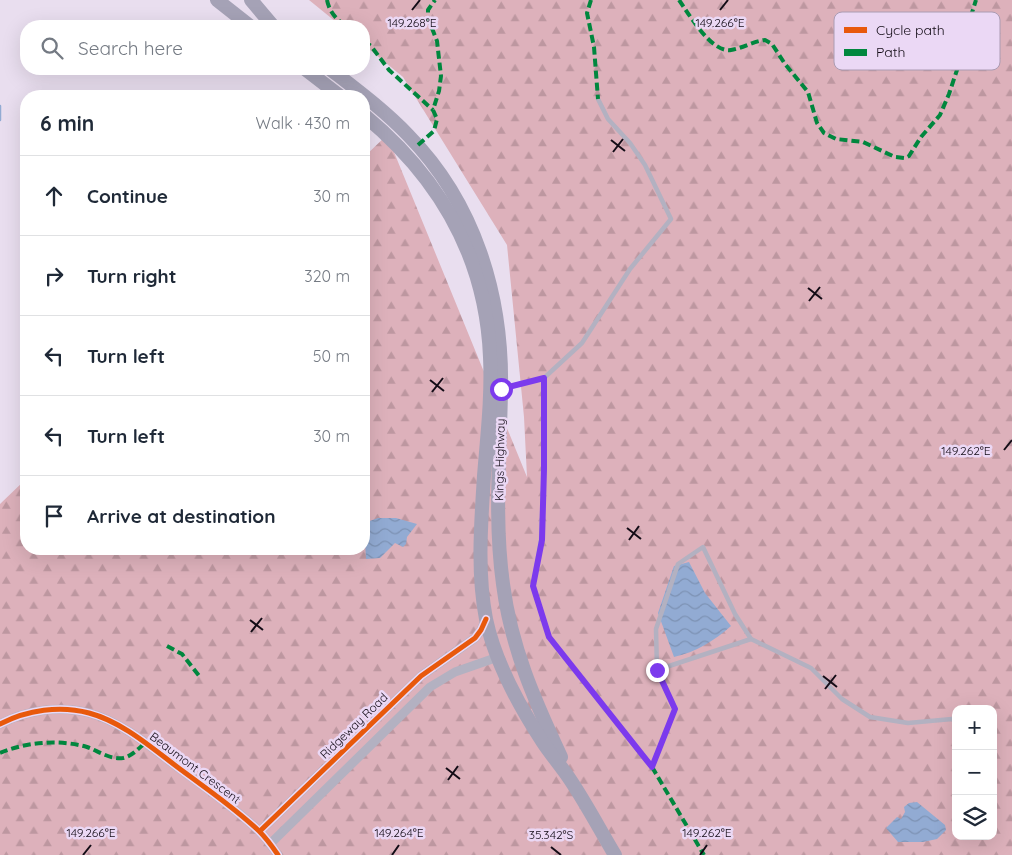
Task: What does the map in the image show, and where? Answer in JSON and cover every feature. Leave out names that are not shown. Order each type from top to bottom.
[{"type":"highway","points":[[217,0],[242,20]]},
{"type":"highway","points":[[241,0],[256,20]]},
{"type":"highway","points":[[251,0],[268,20]]},
{"type":"highway","points":[[259,0],[276,20]]},
{"type":"highway","points":[[313,75],[333,90]]},
{"type":"highway","points":[[318,75],[335,90]]},
{"type":"highway","name":"Kings Highway","points":[[338,75],[356,90]]},
{"type":"highway","name":"Kings Highway","points":[[370,101],[409,136],[441,175],[466,216],[479,246],[493,292],[500,340],[499,535],[503,583],[510,623],[520,661],[531,692],[571,780]]},
{"type":"highway","name":"Kings Highway","points":[[370,121],[408,156],[436,191],[451,215],[473,265],[482,295],[487,323],[490,367],[481,552],[486,620],[498,657],[518,700],[537,733],[571,780],[615,855]]},
{"type":"highway","points":[[498,657],[503,638],[503,583]]},
{"type":"street","name":"Ridgeway Road","points":[[260,831],[422,676],[475,638],[486,620]]},
{"type":"street","name":"Ridgeway Road","points":[[270,844],[430,687],[454,672],[498,657]]},
{"type":"street","name":"Beaumont Crescent","points":[[0,724],[24,714],[54,710],[89,713],[104,719],[145,743],[260,831]]},
{"type":"street","points":[[260,831],[278,855]]},
{"type":"lane","points":[[501,389],[544,378],[582,343],[630,269],[671,219],[645,165],[608,119],[598,99]]},
{"type":"lane","points":[[544,378],[542,540],[533,586],[549,637],[652,767],[675,709],[657,670],[656,629],[678,564],[703,547],[735,614],[751,639],[810,668],[842,699],[870,717],[908,723],[952,719]]},
{"type":"lane","points":[[657,670],[751,639]]},
{"type":"green space","points":[[309,0],[1012,0],[1012,855],[0,855],[0,504],[20,485],[20,555],[370,555],[370,151],[387,135],[527,477],[524,417],[507,245],[403,77],[370,50],[370,20],[334,20]]},
{"type":"water","points":[[378,518],[396,518],[417,524],[407,537],[406,544],[403,547],[395,543],[380,558],[366,559],[366,555],[370,555],[370,521]]},
{"type":"water","points":[[689,562],[705,593],[731,626],[704,645],[674,657],[658,613],[674,566]]},
{"type":"water","points":[[917,802],[945,825],[946,830],[937,839],[923,842],[898,842],[886,828],[897,817],[901,819],[905,812],[904,807],[909,803]]},
{"type":"waterway","points":[[0,106],[0,120]]},
{"type":"marked path","points":[[327,0],[329,8],[338,20]]},
{"type":"marked path","points":[[418,145],[434,131],[437,119],[433,110],[441,76],[437,41],[428,18],[428,10],[435,0]]},
{"type":"marked path","points":[[591,0],[587,13],[594,47],[598,99]]},
{"type":"marked path","points":[[679,0],[708,39],[723,49],[731,50],[765,40],[772,44],[785,64],[808,92],[817,123],[824,133],[836,139],[863,142],[895,157],[905,158],[909,156],[921,137],[940,115],[957,70]]},
{"type":"marked path","points":[[972,12],[976,0]]},
{"type":"marked path","points":[[370,45],[389,70],[433,110]]},
{"type":"marked path","points":[[167,646],[182,654],[200,677]]},
{"type":"marked path","points":[[0,753],[21,746],[54,742],[87,747],[109,756],[123,758],[132,754],[145,743]]},
{"type":"marked path","points":[[652,767],[704,855]]},
{"type":"cycle path","points":[[260,831],[421,676],[475,638],[486,619]]},
{"type":"cycle path","points":[[0,724],[21,715],[55,709],[67,709],[102,717],[126,729],[231,807],[259,831],[278,855]]},
{"type":"route","points":[[501,389],[544,378],[542,540],[533,586],[549,637],[652,767],[675,709],[657,670]]}]
